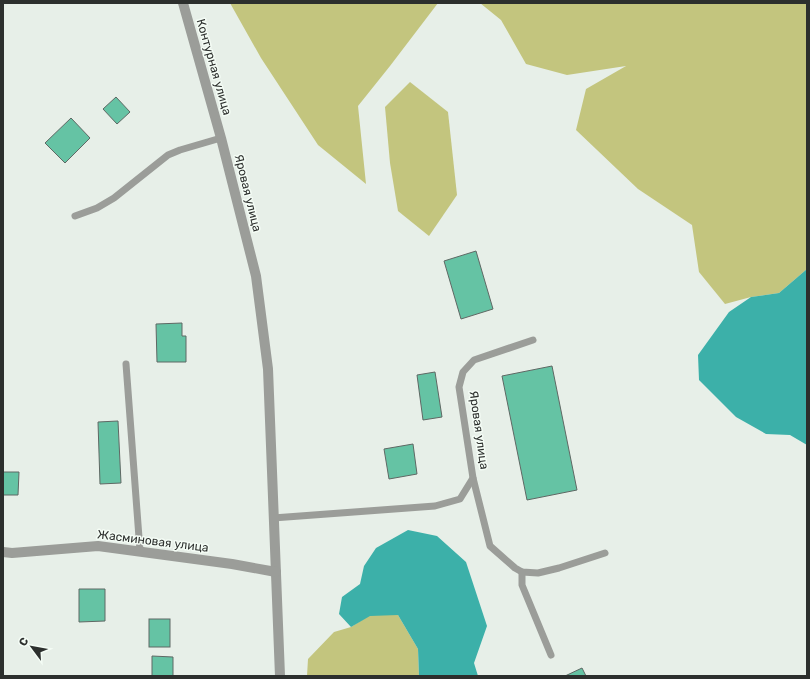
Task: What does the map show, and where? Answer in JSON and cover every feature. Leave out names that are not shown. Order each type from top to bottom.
[{"type":"street","name":"Контурная улица","points":[[183,3],[221,138]]},
{"type":"street","name":"Яровая улица","points":[[221,138],[256,276],[268,369],[280,676]]},
{"type":"street","name":"Жасминовая улица","points":[[3,552],[12,553],[98,546],[232,564],[276,572]]},
{"type":"lane","points":[[75,216],[97,208],[114,198],[168,155],[221,138]]},
{"type":"lane","name":"Яровая улица","points":[[273,518],[435,506],[460,499],[473,478],[459,387],[463,372],[474,360],[533,340]]},
{"type":"lane","points":[[126,364],[140,551]]},
{"type":"lane","points":[[473,478],[490,546],[514,568],[522,572],[538,573],[605,554]]},
{"type":"lane","points":[[522,572],[522,585],[551,655]]},
{"type":"green space","points":[[230,3],[438,3],[358,106],[366,184],[318,145],[261,58]]},
{"type":"green space","points":[[480,3],[807,3],[807,269],[779,293],[751,297],[725,304],[699,272],[692,225],[638,189],[576,130],[586,89],[626,66],[567,75],[526,64],[501,20]]},
{"type":"green space","points":[[410,82],[448,112],[457,195],[429,236],[398,211],[390,163],[385,107]]},
{"type":"green space","points":[[370,615],[398,615],[418,649],[419,676],[307,676],[308,659],[334,632],[351,627]]},
{"type":"water","points":[[807,269],[807,445],[790,435],[766,434],[736,417],[699,380],[698,355],[729,312],[751,297],[779,293]]},
{"type":"water","points":[[408,530],[437,536],[466,562],[487,626],[474,663],[478,676],[419,676],[418,649],[398,615],[370,616],[351,627],[339,614],[342,597],[360,584],[364,566],[376,548]]},
{"type":"building","points":[[116,97],[130,112],[117,124],[103,109]]},
{"type":"building","points":[[71,118],[90,138],[65,163],[45,143]]},
{"type":"building","points":[[476,251],[493,309],[461,319],[444,261]]},
{"type":"building","points":[[182,323],[182,336],[186,336],[186,362],[157,362],[156,324]]},
{"type":"building","points":[[552,366],[577,490],[527,500],[502,376]]},
{"type":"building","points":[[435,372],[442,417],[423,420],[417,375]]},
{"type":"building","points":[[118,421],[121,483],[100,484],[98,422]]},
{"type":"building","points":[[413,444],[417,474],[389,479],[384,449]]},
{"type":"building","points":[[3,472],[19,472],[18,495],[3,495]]},
{"type":"building","points":[[79,589],[105,589],[105,621],[79,622]]},
{"type":"building","points":[[149,619],[170,619],[170,647],[149,647]]},
{"type":"building","points":[[152,656],[173,657],[173,676],[152,676]]},
{"type":"building","points":[[582,668],[586,676],[565,676]]}]
